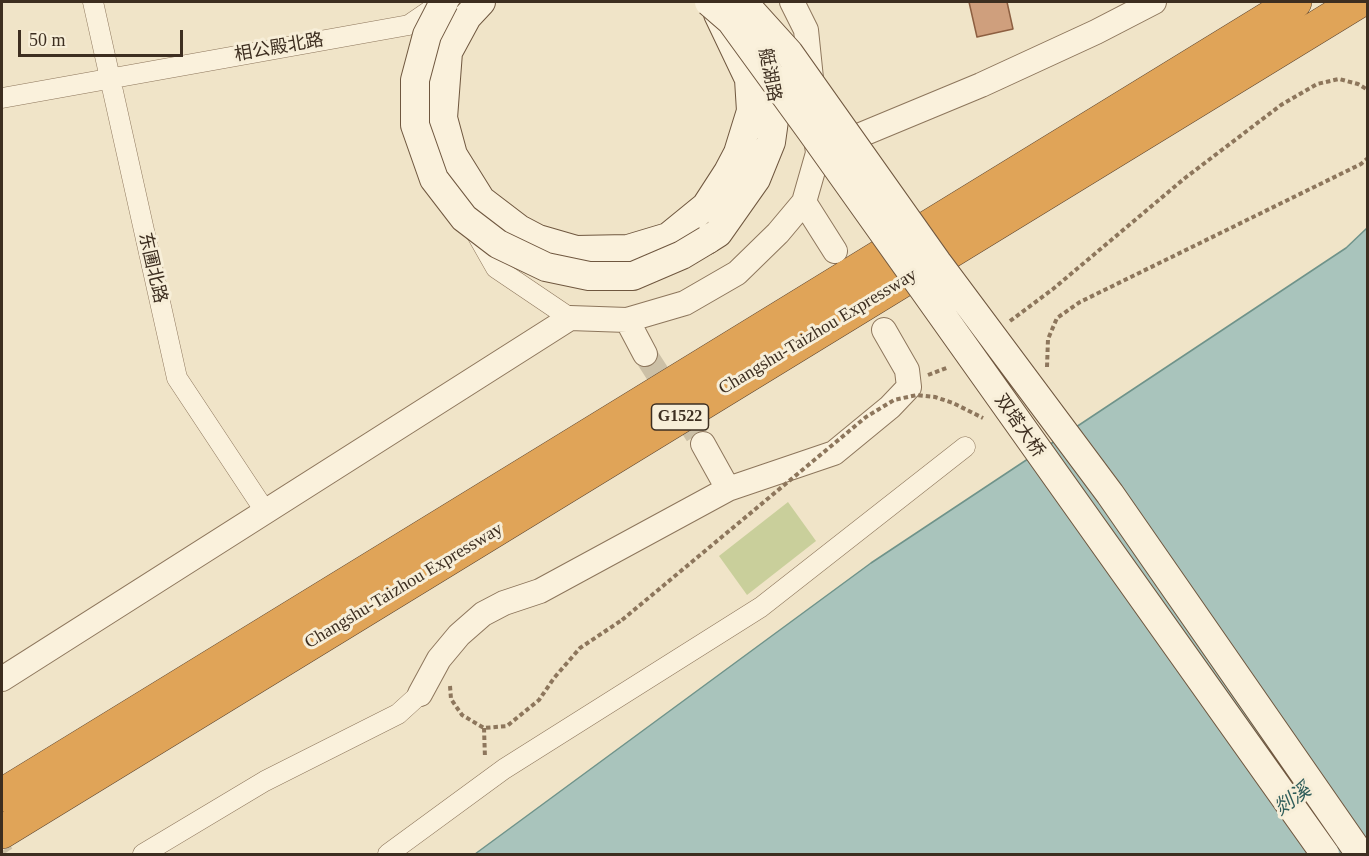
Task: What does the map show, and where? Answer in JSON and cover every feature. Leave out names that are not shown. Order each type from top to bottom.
[{"type":"highway","name":"Changshu-Taizhou Expressway","points":[[2,795],[1295,2]]},
{"type":"highway","name":"Changshu-Taizhou Expressway","points":[[2,832],[1358,2]]},
{"type":"main road","points":[[444,2],[427,35],[415,80],[415,125],[434,179],[464,218],[498,244],[546,267],[589,276],[633,276],[682,255],[698,230]]},
{"type":"main road","points":[[481,2],[467,17],[448,52],[443,118],[453,154],[481,200],[519,229],[538,239],[576,250],[628,249],[698,230]]},
{"type":"main road","name":"艇湖路","points":[[710,2],[749,79],[751,111],[738,153],[706,206],[698,230],[718,233],[756,179],[771,142],[777,99],[763,42],[742,2]]},
{"type":"main road","name":"双塔大桥","points":[[710,2],[731,21],[805,122],[1325,855]]},
{"type":"main road","name":"双塔大桥","points":[[742,2],[789,53],[937,262],[1110,494],[1360,855]]},
{"type":"street","name":"东圃北路","points":[[93,2],[177,378],[265,511]]},
{"type":"street","name":"相公殿北路","points":[[2,98],[409,25],[444,2]]},
{"type":"street","points":[[409,25],[427,74],[445,180],[496,268],[570,318],[627,320],[685,303],[737,273],[778,233],[804,202],[818,153],[806,30],[792,2]]},
{"type":"street","points":[[818,153],[981,85],[1096,32],[1154,2]]},
{"type":"street","points":[[804,202],[835,251]]},
{"type":"street","points":[[2,679],[570,318]]},
{"type":"street","points":[[627,320],[645,354]]},
{"type":"street","points":[[143,855],[266,781],[398,714],[420,694],[445,651],[483,614],[504,603],[540,591],[728,489],[834,453],[890,407],[909,387],[907,370],[884,330]]},
{"type":"street","points":[[703,444],[728,489]]},
{"type":"street","points":[[388,855],[504,769],[761,607],[965,447]]},
{"type":"path","points":[[1009,322],[1053,289],[1185,178],[1281,105],[1317,84],[1340,79],[1358,84],[1368,90]]},
{"type":"path","points":[[1052,375],[1047,366],[1048,339],[1057,318],[1072,308],[1350,170],[1368,158]]},
{"type":"path","points":[[907,370],[927,375],[944,371],[953,364]]},
{"type":"path","points":[[450,680],[451,699],[462,715],[484,728],[507,726],[539,700],[554,678],[580,648],[622,620],[866,417],[894,400],[917,395],[935,397],[973,411],[991,423]]},
{"type":"green space","points":[[788,502],[816,541],[747,595],[719,556]]},
{"type":"water","name":"剡溪","points":[[1367,228],[1367,854],[475,854],[871,563],[1346,248]]},
{"type":"building","points":[[969,2],[1007,2],[1013,29],[977,37]]},
{"type":"tunnel","points":[[645,354],[703,444]]}]
